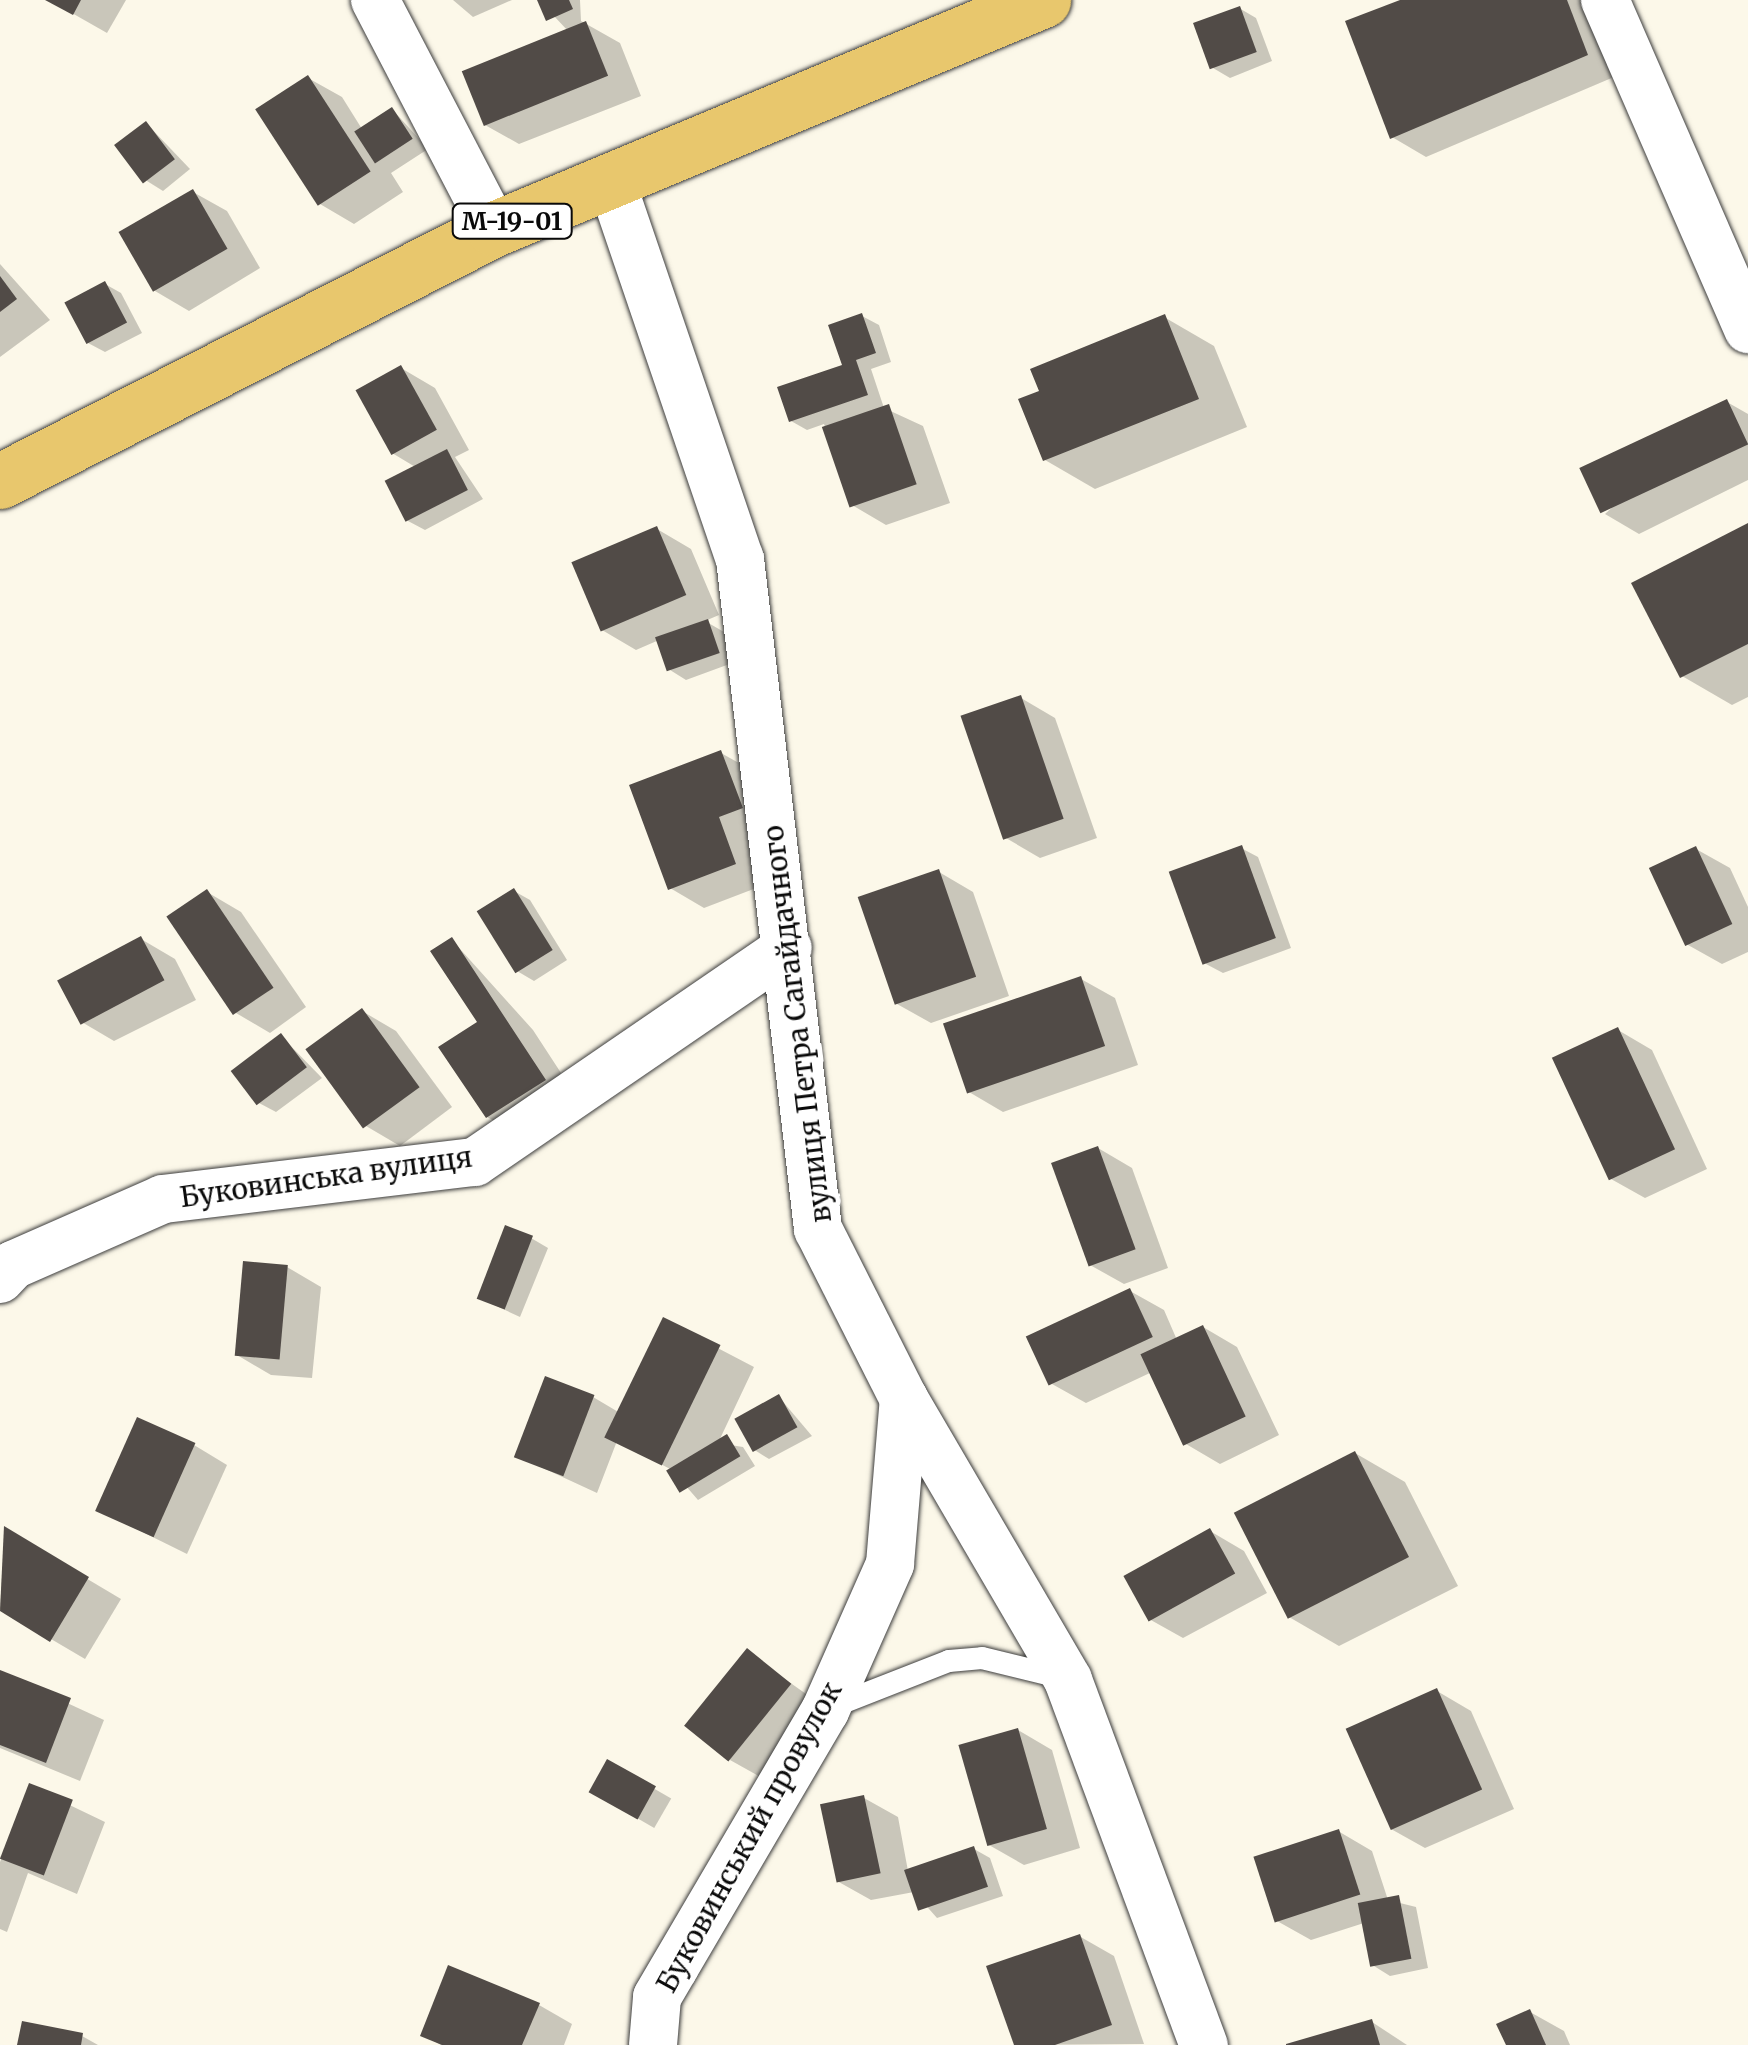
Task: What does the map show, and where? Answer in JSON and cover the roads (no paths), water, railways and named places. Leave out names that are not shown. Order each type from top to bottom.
[{"type":"main road","name":"М-19-01","points":[[0,482],[494,229],[1043,0]]},
{"type":"street","points":[[375,0],[494,229]]},
{"type":"street","points":[[1605,0],[1748,329]]},
{"type":"street","name":"вулиця Петра Сагайдачного","points":[[610,178],[740,559],[818,1228],[904,1400],[1068,1680],[1204,2045]]},
{"type":"street","name":"Буковинська вулиця","points":[[0,1279],[13,1265],[164,1199],[475,1162],[788,948]]},
{"type":"street","name":"Буковинський провулок","points":[[653,2045],[657,1997],[825,1711],[890,1564],[904,1400]]},
{"type":"lane","points":[[825,1711],[948,1661],[1025,1664],[1068,1680]]}]
